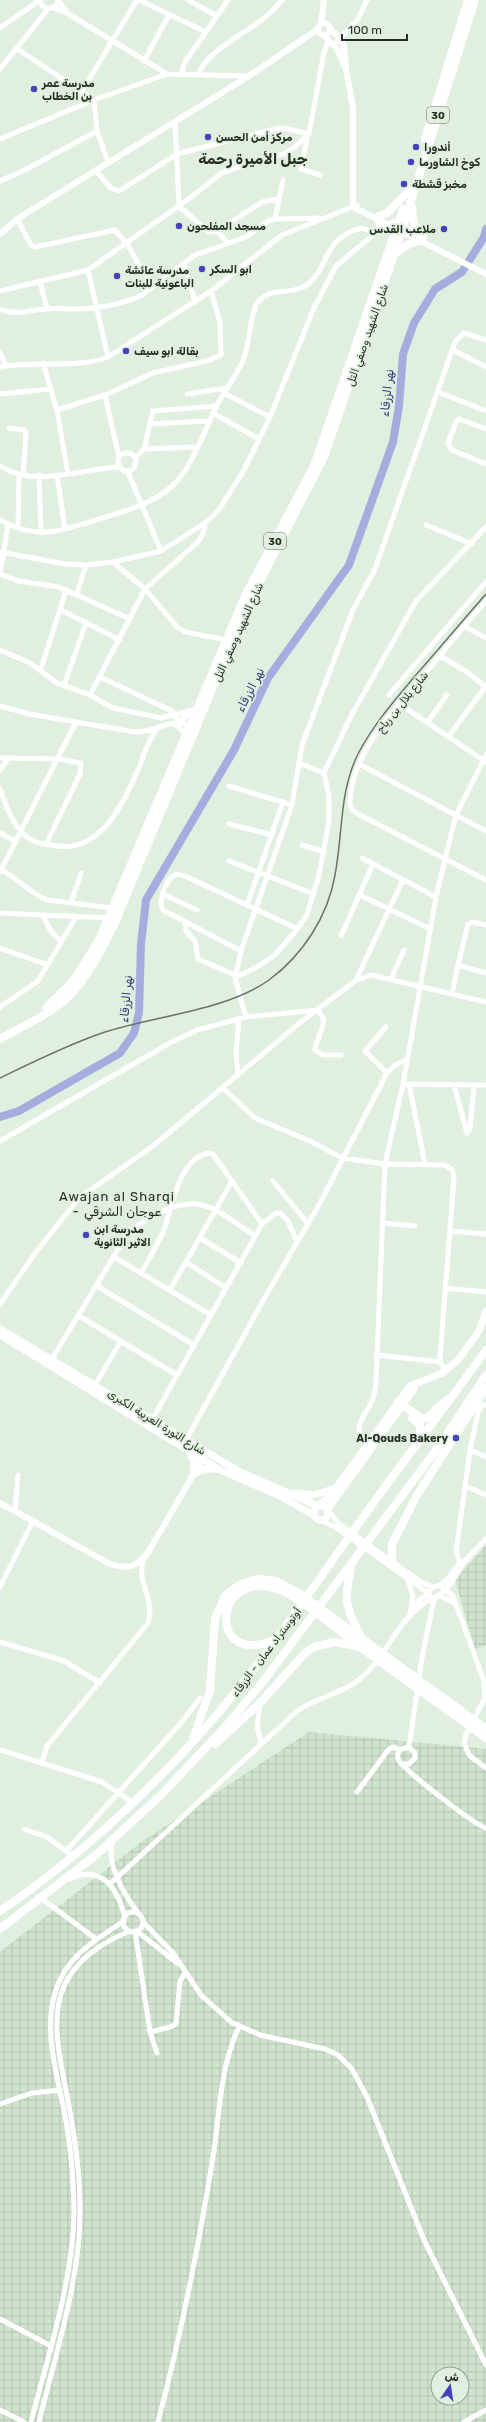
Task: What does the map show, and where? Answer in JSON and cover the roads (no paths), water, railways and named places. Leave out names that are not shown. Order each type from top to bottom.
[{"type":"main road","name":"شارع الشهيد وصفي التل","points":[[0,1033],[47,1007],[60,995],[81,970],[110,918],[186,737],[193,728],[200,703],[252,582],[314,466],[410,190],[468,0]]},
{"type":"main road","name":"شارع الشهيد وصفي التل","points":[[0,1039],[50,1011],[64,1001],[94,962],[117,918],[193,728],[245,610],[324,457],[394,255],[397,226],[412,200],[475,0]]},
{"type":"main road","points":[[378,217],[387,213],[410,190]]},
{"type":"main road","points":[[394,255],[409,244],[423,239],[413,221],[412,200]]},
{"type":"main road","points":[[399,1406],[328,1510],[327,1518],[321,1520],[314,1516],[314,1511],[336,1488],[368,1441],[399,1406],[423,1380],[446,1370],[458,1360],[479,1331],[486,1310]]},
{"type":"main road","name":"شارع الثورة العربية الكبرى","points":[[0,1328],[186,1440],[220,1470],[276,1494],[314,1516]]},
{"type":"main road","name":"شارع الثورة العربية الكبرى","points":[[0,1335],[186,1449],[319,1505]]},
{"type":"main road","name":"أوتوستراد عمان - الزرقاء","points":[[1,1910],[132,1802],[189,1746],[277,1639],[344,1547],[363,1518],[486,1350]]},
{"type":"main road","name":"أوتوستراد عمان - الزرقاء","points":[[0,1929],[98,1854],[116,1835],[162,1794],[200,1755],[256,1690],[376,1530],[442,1448],[486,1375]]},
{"type":"main road","points":[[392,1561],[390,1551],[393,1540],[420,1488],[442,1448],[486,1388]]},
{"type":"main road","points":[[399,1406],[423,1419],[427,1418],[442,1401],[452,1398]]},
{"type":"main road","points":[[399,1406],[420,1425],[420,1442]]},
{"type":"main road","points":[[186,1449],[193,1458],[194,1474],[208,1468],[220,1470]]},
{"type":"main road","points":[[278,1489],[310,1496],[336,1488]]},
{"type":"main road","points":[[319,1505],[328,1510]]},
{"type":"main road","points":[[351,1564],[346,1588],[346,1605],[361,1637]]},
{"type":"main road","points":[[189,1746],[202,1719],[210,1692],[215,1619],[217,1611],[225,1596],[239,1585],[257,1579],[276,1581],[322,1613],[361,1637],[394,1661],[458,1714]]},
{"type":"main road","points":[[277,1639],[261,1646],[252,1646],[234,1638],[226,1627],[225,1613],[227,1606],[231,1600],[243,1591],[258,1586],[274,1588],[297,1596]]},
{"type":"main road","points":[[322,1613],[362,1649],[388,1668],[482,1729],[486,1738]]},
{"type":"main road","points":[[200,1755],[215,1745],[261,1702],[306,1653],[314,1647],[334,1642],[362,1649]]},
{"type":"street","points":[[0,69],[16,48],[59,0],[66,13]]},
{"type":"street","points":[[82,91],[138,0],[206,32]]},
{"type":"street","points":[[188,0],[217,16]]},
{"type":"street","points":[[181,74],[184,64],[228,0]]},
{"type":"street","points":[[199,75],[201,69],[218,50],[259,22],[282,0]]},
{"type":"street","points":[[324,0],[323,29],[329,40],[334,45],[346,69]]},
{"type":"street","points":[[334,45],[361,15],[367,0]]},
{"type":"street","points":[[0,28],[40,2],[51,9],[66,13],[167,74]]},
{"type":"street","points":[[144,61],[169,15]]},
{"type":"street","points":[[323,29],[341,39],[344,46],[354,120],[354,204]]},
{"type":"street","points":[[0,234],[17,219],[249,76],[306,38],[323,29]]},
{"type":"street","points":[[320,175],[301,169],[324,52],[329,40]]},
{"type":"street","points":[[16,48],[94,100],[97,131],[108,162]]},
{"type":"street","points":[[0,139],[94,100],[167,74],[249,76]]},
{"type":"street","points":[[175,122],[180,206],[209,232],[217,231],[262,202],[279,199]]},
{"type":"street","points":[[95,170],[111,188],[119,191],[177,154],[275,129],[284,128],[308,136]]},
{"type":"street","points":[[0,181],[25,170],[97,131]]},
{"type":"street","points":[[0,290],[88,270],[180,206],[223,172],[286,153],[308,136]]},
{"type":"street","points":[[275,219],[283,180]]},
{"type":"street","points":[[354,204],[486,270]]},
{"type":"street","points":[[0,353],[2,367],[43,363],[91,362],[108,357],[211,291],[282,235],[354,204]]},
{"type":"street","points":[[378,217],[378,231]]},
{"type":"street","points":[[17,219],[34,247],[114,230],[127,244],[152,287]]},
{"type":"street","points":[[0,309],[16,313],[47,308],[98,308],[134,298],[201,252],[246,237],[268,221],[275,219],[322,219]]},
{"type":"street","points":[[2,553],[65,564],[86,565],[113,562],[161,551],[214,516],[229,493],[270,417],[314,308],[329,278],[341,261],[378,231],[397,226]]},
{"type":"street","points":[[0,520],[8,525],[41,533],[65,529],[142,504],[164,493],[178,480],[197,447],[225,391],[237,377],[250,342],[254,310],[261,298],[269,294],[299,289],[308,284],[330,248],[351,232],[362,228],[378,231]]},
{"type":"street","points":[[217,231],[228,243]]},
{"type":"street","points":[[184,263],[195,302]]},
{"type":"street","points":[[474,265],[486,274]]},
{"type":"street","points":[[88,270],[98,308],[108,357]]},
{"type":"street","points":[[40,282],[47,308]]},
{"type":"street","points":[[57,410],[105,395],[153,373],[207,361],[221,355],[220,322],[211,291]]},
{"type":"street","points":[[246,1017],[235,977],[241,951],[292,805],[302,745],[349,620],[375,569],[458,337],[464,334],[486,340]]},
{"type":"street","points":[[453,350],[486,367]]},
{"type":"street","points":[[43,363],[57,410],[68,474]]},
{"type":"street","points":[[0,394],[51,390]]},
{"type":"street","points":[[187,394],[225,391],[270,417]]},
{"type":"street","points":[[438,392],[486,411]]},
{"type":"street","points":[[105,395],[119,457],[119,467]]},
{"type":"street","points":[[128,472],[136,467],[136,457],[144,449],[151,415],[156,410],[217,406]]},
{"type":"street","points":[[214,413],[259,439]]},
{"type":"street","points":[[486,429],[459,419],[456,422],[448,444],[452,450],[486,464]]},
{"type":"street","points":[[149,424],[210,421]]},
{"type":"street","points":[[9,428],[22,430],[26,433],[21,475],[18,528]]},
{"type":"street","points":[[144,449],[197,447]]},
{"type":"street","points":[[119,457],[128,452],[136,457]]},
{"type":"street","points":[[0,466],[21,475],[57,475],[119,467],[128,472],[161,551]]},
{"type":"street","points":[[39,475],[41,533]]},
{"type":"street","points":[[57,475],[65,529]]},
{"type":"street","points":[[90,695],[120,640],[145,589],[199,541],[204,531],[205,523]]},
{"type":"street","points":[[8,525],[2,553],[0,574],[18,580],[77,593],[130,618]]},
{"type":"street","points":[[426,526],[472,544]]},
{"type":"street","points":[[235,977],[267,961],[281,949],[298,929],[307,915],[314,894],[324,852],[330,813],[324,773],[351,716],[416,601],[440,574],[472,544],[486,526]]},
{"type":"street","points":[[113,562],[145,589],[181,630],[226,640]]},
{"type":"street","points":[[77,593],[86,565]]},
{"type":"street","points":[[389,695],[486,582]]},
{"type":"street","points":[[41,670],[66,590]]},
{"type":"street","name":"شارع بلال بن رباح","points":[[486,601],[398,703],[375,734],[359,764],[350,798],[352,810],[486,880]]},
{"type":"street","points":[[61,610],[120,640]]},
{"type":"street","points":[[64,685],[86,623]]},
{"type":"street","points":[[464,626],[486,638]]},
{"type":"street","points":[[0,650],[22,658],[41,670],[52,680],[90,695],[107,706],[157,718],[177,715],[193,710]]},
{"type":"street","points":[[440,656],[467,672],[486,686],[448,737]]},
{"type":"street","points":[[100,677],[169,709],[177,715],[179,722]]},
{"type":"street","points":[[427,722],[447,695]]},
{"type":"street","points":[[179,722],[200,703]]},
{"type":"street","points":[[398,703],[484,761]]},
{"type":"street","points":[[0,706],[29,714],[140,732],[172,722],[179,722],[193,728]]},
{"type":"street","points":[[76,722],[59,759],[1,870],[41,898],[114,908]]},
{"type":"street","points":[[172,722],[181,729],[186,737]]},
{"type":"street","points":[[0,789],[20,832],[36,842],[62,846],[77,846],[93,840],[103,831],[137,771],[150,736],[159,726]]},
{"type":"street","points":[[368,1441],[360,1436],[359,1426],[375,1392],[378,1355],[385,1164],[408,1059],[430,929],[445,859],[456,815],[486,755]]},
{"type":"street","points":[[0,758],[59,759],[77,761],[82,767],[46,844]]},
{"type":"street","points":[[0,770],[9,758]]},
{"type":"street","points":[[299,763],[324,773]]},
{"type":"street","points":[[359,764],[486,830]]},
{"type":"street","points":[[229,786],[292,805]]},
{"type":"street","points":[[247,905],[283,802]]},
{"type":"street","points":[[230,824],[272,835]]},
{"type":"street","points":[[0,833],[15,841]]},
{"type":"street","points":[[302,845],[324,852]]},
{"type":"street","points":[[362,858],[436,897]]},
{"type":"street","points":[[229,861],[314,894]]},
{"type":"street","points":[[341,936],[373,864]]},
{"type":"street","points":[[71,903],[81,873]]},
{"type":"street","points":[[241,951],[163,910],[161,906],[163,894],[173,876],[178,874],[298,929]]},
{"type":"street","points":[[355,980],[403,880]]},
{"type":"street","points":[[163,894],[197,910]]},
{"type":"street","points":[[360,895],[430,929]]},
{"type":"street","points":[[0,913],[76,918],[110,918]]},
{"type":"street","points":[[43,916],[51,931],[61,942]]},
{"type":"street","points":[[0,1007],[35,984],[76,918]]},
{"type":"street","points":[[185,921],[186,931],[195,941],[198,959],[235,977]]},
{"type":"street","points":[[452,994],[468,924],[473,922],[486,925]]},
{"type":"street","points":[[0,948],[48,965]]},
{"type":"street","points":[[391,979],[404,950]]},
{"type":"street","points":[[458,965],[486,972]]},
{"type":"street","points":[[0,1304],[40,1246],[79,1198],[153,1146],[355,980],[369,974],[486,1002]]},
{"type":"street","points":[[0,1142],[183,1036],[214,1024],[240,1018],[317,1010]]},
{"type":"street","points":[[317,1010],[322,1016],[324,1024],[315,1050],[323,1055],[341,1055]]},
{"type":"street","points":[[238,1075],[236,1053],[240,1018]]},
{"type":"street","points":[[386,1027],[365,1051],[387,1073]]},
{"type":"street","points":[[186,1440],[308,1224],[387,1073],[395,1065],[408,1059]]},
{"type":"street","points":[[403,1084],[486,1085]]},
{"type":"street","points":[[409,1084],[425,1164]]},
{"type":"street","points":[[454,1085],[467,1133],[470,1129],[474,1085]]},
{"type":"street","points":[[223,1088],[255,1118],[310,1141],[342,1158],[385,1164],[448,1165],[454,1172],[451,1231],[445,1288],[440,1362],[446,1370]]},
{"type":"street","points":[[141,1273],[162,1232],[184,1172],[205,1153],[213,1154],[262,1224]]},
{"type":"street","points":[[170,1290],[232,1181]]},
{"type":"street","points":[[272,1181],[308,1224]]},
{"type":"street","points":[[52,1359],[133,1228],[170,1207],[196,1202],[215,1210],[255,1236]]},
{"type":"street","points":[[152,1420],[262,1224],[276,1213],[280,1213],[288,1221],[297,1242]]},
{"type":"street","points":[[383,1223],[415,1226]]},
{"type":"street","points":[[451,1231],[486,1234]]},
{"type":"street","points":[[200,1238],[240,1262]]},
{"type":"street","points":[[114,1257],[211,1315]]},
{"type":"street","points":[[186,1262],[226,1288]]},
{"type":"street","points":[[97,1286],[194,1345]]},
{"type":"street","points":[[445,1288],[486,1292]]},
{"type":"street","points":[[79,1316],[177,1375]]},
{"type":"street","points":[[95,1385],[121,1341]]},
{"type":"street","points":[[378,1355],[440,1362]]},
{"type":"street","points":[[463,1563],[459,1560],[456,1552],[470,1450],[480,1409],[486,1404]]},
{"type":"street","points":[[470,1450],[486,1456]]},
{"type":"street","points":[[0,1503],[110,1564],[126,1568],[136,1565],[144,1558],[204,1456]]},
{"type":"street","points":[[15,1511],[18,1475]]},
{"type":"street","points":[[465,1486],[486,1495]]},
{"type":"street","points":[[328,1510],[339,1524],[421,1582],[433,1587],[443,1588],[451,1594],[462,1616],[486,1687],[483,1704],[465,1738],[465,1748],[469,1755],[486,1768]]},
{"type":"street","points":[[321,1520],[335,1527],[408,1579],[433,1599]]},
{"type":"street","points":[[0,1587],[2,1580],[33,1521]]},
{"type":"street","points":[[110,1884],[261,1743],[302,1707],[348,1687],[362,1678],[410,1616],[422,1604],[440,1596],[447,1580],[458,1566],[463,1563],[486,1539]]},
{"type":"street","points":[[42,1762],[47,1746],[100,1684],[148,1623],[150,1604],[141,1576],[144,1558]]},
{"type":"street","points":[[408,1579],[413,1596],[410,1616]]},
{"type":"street","points":[[410,1616],[416,1603],[428,1594],[433,1587]]},
{"type":"street","points":[[440,1596],[455,1603]]},
{"type":"street","points":[[409,1747],[414,1705],[433,1599]]},
{"type":"street","points":[[0,1642],[64,1661],[100,1684]]},
{"type":"street","points":[[24,1829],[47,1837],[69,1853],[118,1791],[180,1724],[200,1698]]},
{"type":"street","points":[[261,1702],[257,1726],[261,1743]]},
{"type":"street","points":[[357,1792],[389,1749],[394,1748],[399,1750],[409,1747]]},
{"type":"street","points":[[403,1764],[409,1764],[415,1758],[415,1753],[409,1747]]},
{"type":"street","points":[[0,1750],[102,1782],[118,1791],[132,1802]]},
{"type":"street","points":[[399,1750],[398,1758],[418,1779],[448,1800],[470,1820],[486,1828]]},
{"type":"street","points":[[116,1835],[110,1852],[126,1897],[143,1922],[173,1953],[185,1973],[210,2005],[239,2027],[269,2038],[325,2049],[338,2055],[352,2069],[367,2096],[421,2234],[486,2365]]},
{"type":"street","points":[[60,1882],[77,1875],[87,1874],[98,1876],[110,1884],[120,1898],[125,1927],[134,1931],[181,1967]]},
{"type":"street","points":[[41,1898],[96,1939]]},
{"type":"street","points":[[39,2422],[76,2262],[80,2226],[78,2168],[68,2116],[60,2090],[52,2039],[52,2004],[58,1983],[70,1963],[96,1939],[133,1912],[139,1914]]},
{"type":"street","points":[[31,2422],[51,2346],[70,2261],[73,2228],[72,2169],[68,2116],[58,2039],[58,2015],[61,1995],[70,1976],[83,1960],[108,1940],[134,1931],[143,1922]]},
{"type":"street","points":[[134,1931],[150,2032],[157,2053]]},
{"type":"street","points":[[150,2032],[170,2028],[176,2024],[180,1981],[185,1973]]},
{"type":"street","points":[[158,2422],[172,2368],[207,2194],[229,2055],[239,2027]]},
{"type":"street","points":[[0,2104],[7,2100],[32,2093],[60,2090]]},
{"type":"street","points":[[0,2096],[7,2100]]},
{"type":"street","points":[[0,2319],[51,2346]]},
{"type":"street","points":[[48,2358],[54,2360]]},
{"type":"street","points":[[0,2410],[24,2422]]},
{"type":"street","points":[[464,2422],[486,2410]]},
{"type":"waterway","name":"نهر الزرقاء","points":[[0,1117],[19,1111],[120,1053],[134,1033],[139,1013],[141,944],[146,900],[234,750],[268,678],[349,565],[393,442],[399,406],[403,354],[414,323],[435,289],[462,272],[484,237],[486,229]]},
{"type":"railway","points":[[0,1078],[63,1048],[102,1033],[211,1006],[232,999],[269,980],[293,959],[303,947],[320,920],[332,890],[338,860],[344,798],[352,768],[358,754],[370,733],[392,704],[486,594]]},
{"type":"place","name":"مدرسة عمر بن الخطاب","points":[[34,89]]},
{"type":"place","name":"مركز أمن الحسن","points":[[208,137]]},
{"type":"place","name":"أندورا","points":[[416,147]]},
{"type":"place","name":"كوخ الشاورما","points":[[411,162]]},
{"type":"place","name":"مخبز قشطة","points":[[404,184]]},
{"type":"place","name":"مسجد المفلحون","points":[[179,226]]},
{"type":"place","name":"ملاعب القدس","points":[[444,229]]},
{"type":"place","name":"ابو السكر","points":[[202,269]]},
{"type":"place","name":"مدرسة عائشة الباعونية للبنات","points":[[117,276]]},
{"type":"place","name":"بقالة ابو سيف","points":[[126,351]]},
{"type":"place","name":"مدرسة ابن الاثير الثانوية","points":[[86,1235]]},
{"type":"place","name":"Al-Qouds Bakery","points":[[456,1438]]},
{"type":"district","name":"جبل الأميرة رحمة","points":[[253,159]]},
{"type":"district","name":"Awajan al Sharqi - عوجان الشرقي","points":[[117,1204]]}]
